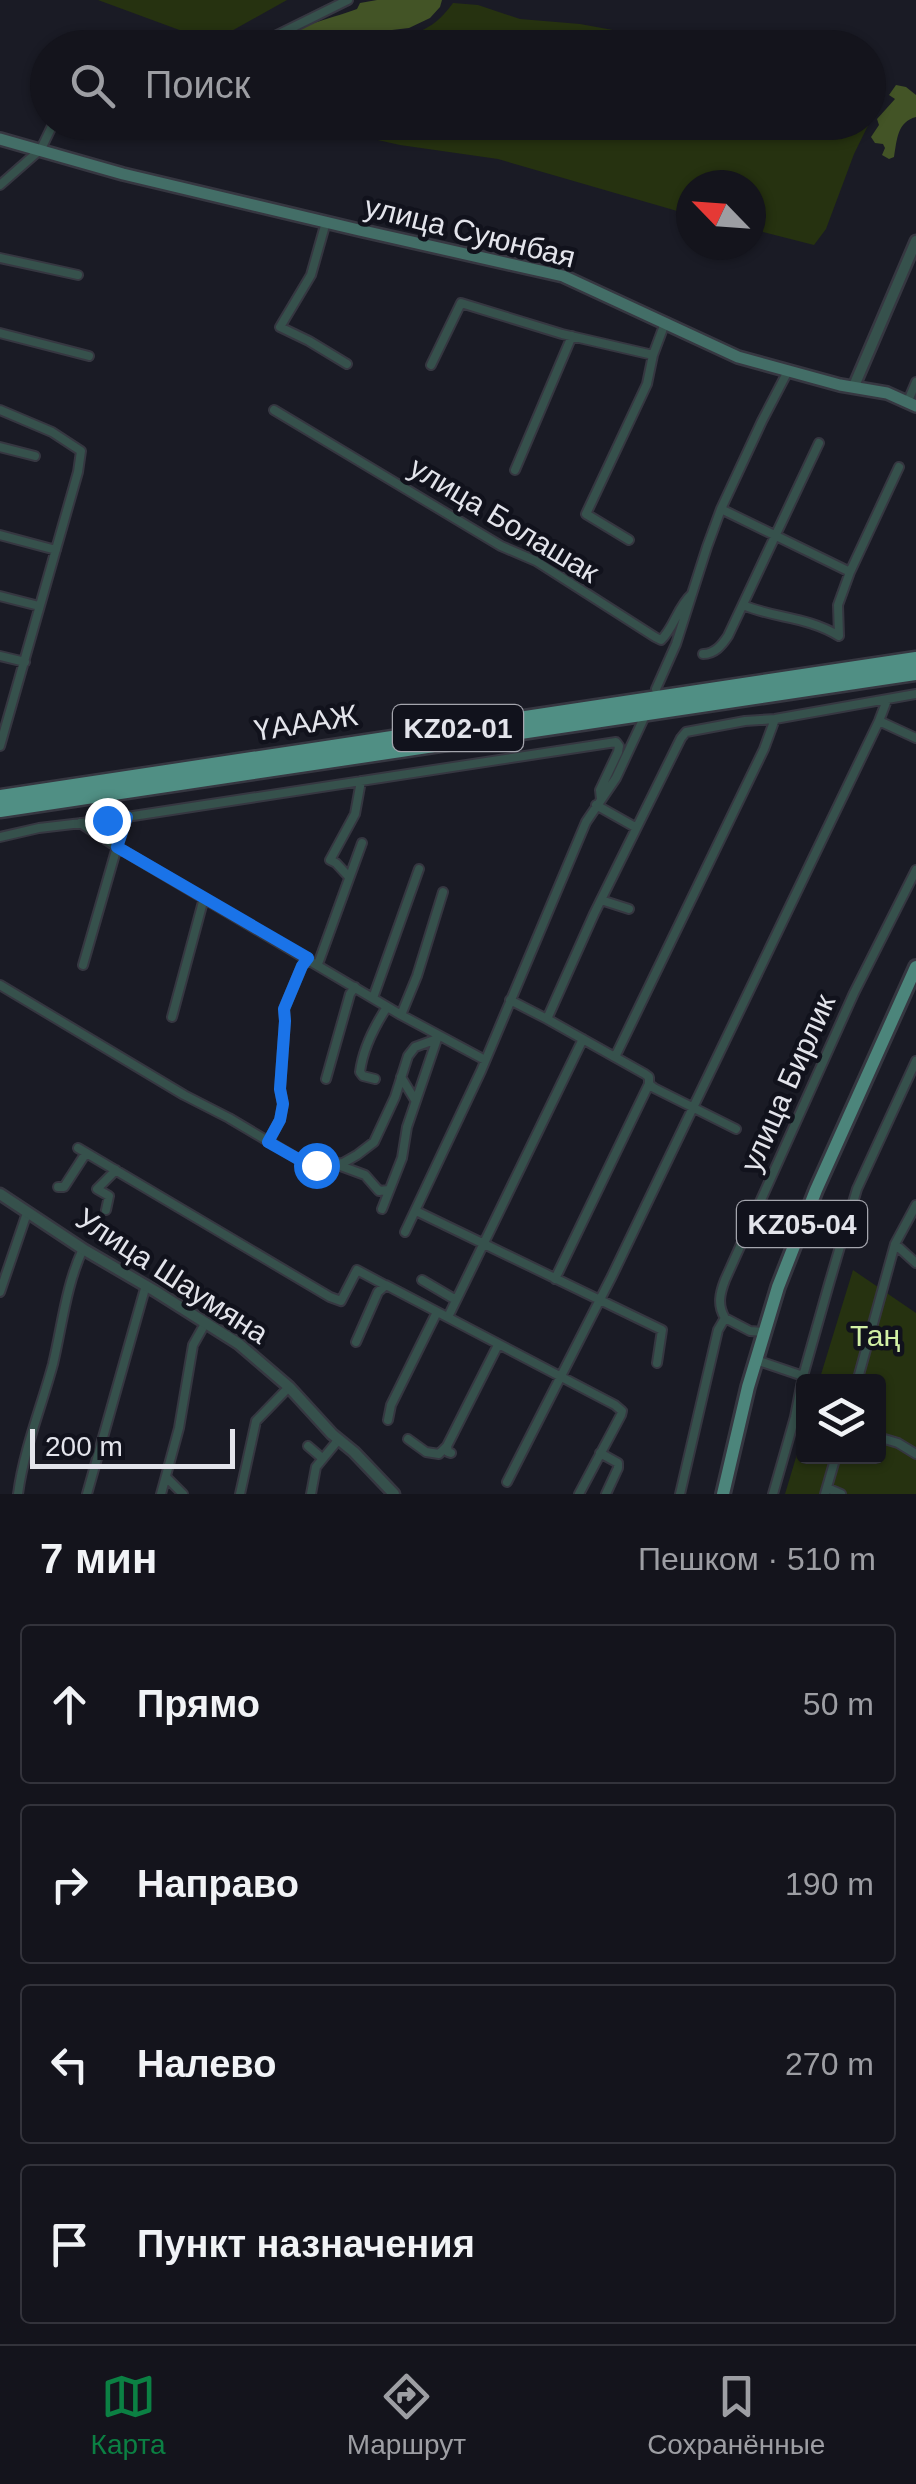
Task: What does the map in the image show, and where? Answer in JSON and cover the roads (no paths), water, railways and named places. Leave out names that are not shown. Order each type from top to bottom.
[{"type":"highway","name":"ҮАААЖ","points":[[0,798],[916,658]]},
{"type":"highway","name":"ҮАААЖ","points":[[0,810],[916,673]]},
{"type":"main road","name":"улица Суюнбая","points":[[0,139],[124,174],[563,276],[738,357],[840,385],[887,393],[912,404]]},
{"type":"main road","name":"KZ05-04","points":[[724,1494],[756,1360],[778,1288],[802,1224],[915,971]]},
{"type":"street","points":[[287,30],[348,0]]},
{"type":"street","points":[[0,185],[41,149],[45,140]]},
{"type":"street","points":[[326,222],[311,274],[280,327],[347,364]]},
{"type":"street","points":[[854,386],[916,241]]},
{"type":"street","points":[[0,258],[78,276]]},
{"type":"street","points":[[431,365],[461,304],[652,355]]},
{"type":"street","points":[[629,540],[586,514],[647,384],[652,355],[665,323]]},
{"type":"street","points":[[0,333],[89,356]]},
{"type":"street","points":[[514,470],[572,336]]},
{"type":"street","points":[[656,689],[676,644],[722,509],[788,371]]},
{"type":"street","points":[[912,404],[916,382]]},
{"type":"street","points":[[0,410],[52,432],[81,451],[25,662],[2,726],[0,746]]},
{"type":"street","name":"улица Болашак","points":[[274,410],[501,546],[536,561],[661,640],[692,594]]},
{"type":"street","points":[[704,654],[720,648],[728,636],[820,443]]},
{"type":"street","points":[[0,446],[34,456]]},
{"type":"street","points":[[743,605],[758,612],[796,617],[838,636],[838,606],[850,572],[898,467]]},
{"type":"street","points":[[722,509],[850,572]]},
{"type":"street","points":[[0,535],[56,550]]},
{"type":"street","points":[[0,596],[39,606]]},
{"type":"street","points":[[0,656],[25,662]]},
{"type":"street","points":[[547,1019],[601,900],[686,732],[916,694]]},
{"type":"street","points":[[508,1482],[694,1108],[887,700]]},
{"type":"street","points":[[615,1057],[775,719]]},
{"type":"street","points":[[404,1232],[485,1060],[586,822],[616,778],[643,720]]},
{"type":"street","points":[[879,722],[916,738]]},
{"type":"street","points":[[0,837],[616,742],[618,752],[598,802]]},
{"type":"street","points":[[349,877],[330,860],[355,814],[362,781]]},
{"type":"street","points":[[598,802],[636,828]]},
{"type":"street","points":[[83,965],[127,817]]},
{"type":"street","points":[[80,823],[437,1037],[485,1060]]},
{"type":"street","points":[[318,964],[362,843]]},
{"type":"street","points":[[373,998],[419,869]]},
{"type":"street","name":"улица Бирлик","points":[[680,1494],[724,1318],[720,1299],[725,1280],[860,978],[916,870]]},
{"type":"street","points":[[401,1015],[444,892]]},
{"type":"street","points":[[172,1017],[204,898]]},
{"type":"street","points":[[601,900],[629,909]]},
{"type":"street","points":[[268,1142],[280,1120],[283,1104],[280,1089],[284,1009],[308,958]]},
{"type":"street","points":[[0,985],[137,1068],[298,1159],[316,1165],[336,1164],[357,1156],[374,1142],[395,1097],[404,1065],[415,1047],[437,1037]]},
{"type":"street","points":[[326,1080],[355,987]]},
{"type":"street","points":[[510,1000],[648,1077],[649,1084],[555,1279]]},
{"type":"street","points":[[375,1079],[360,1072],[361,1064],[369,1038],[387,1007]]},
{"type":"street","points":[[382,1209],[402,1158],[406,1127],[437,1037]]},
{"type":"street","points":[[448,1317],[583,1039]]},
{"type":"street","points":[[804,1374],[856,1189],[916,1060]]},
{"type":"street","points":[[401,1077],[415,1100]]},
{"type":"street","points":[[649,1084],[736,1129]]},
{"type":"street","points":[[58,1186],[70,1180],[82,1150],[330,1297],[341,1301],[357,1270],[615,1404],[622,1411],[579,1494]]},
{"type":"street","points":[[336,1164],[365,1175],[379,1191],[389,1190]]},
{"type":"street","points":[[106,1210],[110,1196],[97,1188],[116,1170]]},
{"type":"street","name":"Улица Шаумяна","points":[[0,1194],[239,1344],[289,1387],[394,1494]]},
{"type":"street","points":[[860,1374],[894,1244],[916,1205]]},
{"type":"street","points":[[416,1210],[662,1330],[657,1363]]},
{"type":"street","points":[[0,1292],[27,1213]]},
{"type":"street","points":[[894,1244],[916,1263]]},
{"type":"street","points":[[18,1494],[24,1455],[52,1368],[74,1268],[83,1249]]},
{"type":"street","points":[[422,1280],[456,1300]]},
{"type":"street","points":[[87,1494],[146,1285]]},
{"type":"street","points":[[356,1342],[378,1292],[386,1285]]},
{"type":"street","points":[[388,1420],[391,1405],[437,1312]]},
{"type":"street","points":[[724,1318],[750,1331],[764,1332]]},
{"type":"street","points":[[162,1494],[179,1428],[193,1344],[206,1322]]},
{"type":"street","points":[[408,1438],[426,1452],[438,1454],[449,1450],[498,1345]]},
{"type":"street","points":[[756,1360],[797,1374]]},
{"type":"street","points":[[240,1494],[256,1421],[289,1387]]},
{"type":"street","points":[[773,1494],[796,1412]]},
{"type":"street","points":[[311,1494],[316,1467],[340,1439]]},
{"type":"street","points":[[886,1439],[916,1454]]},
{"type":"street","points":[[308,1446],[322,1458]]},
{"type":"street","points":[[600,1453],[618,1463],[606,1494]]},
{"type":"street","points":[[834,1464],[826,1491],[841,1494]]},
{"type":"street","points":[[166,1477],[183,1494]]},
{"type":"park label","name":"Таң","points":[[875,1336]]}]
